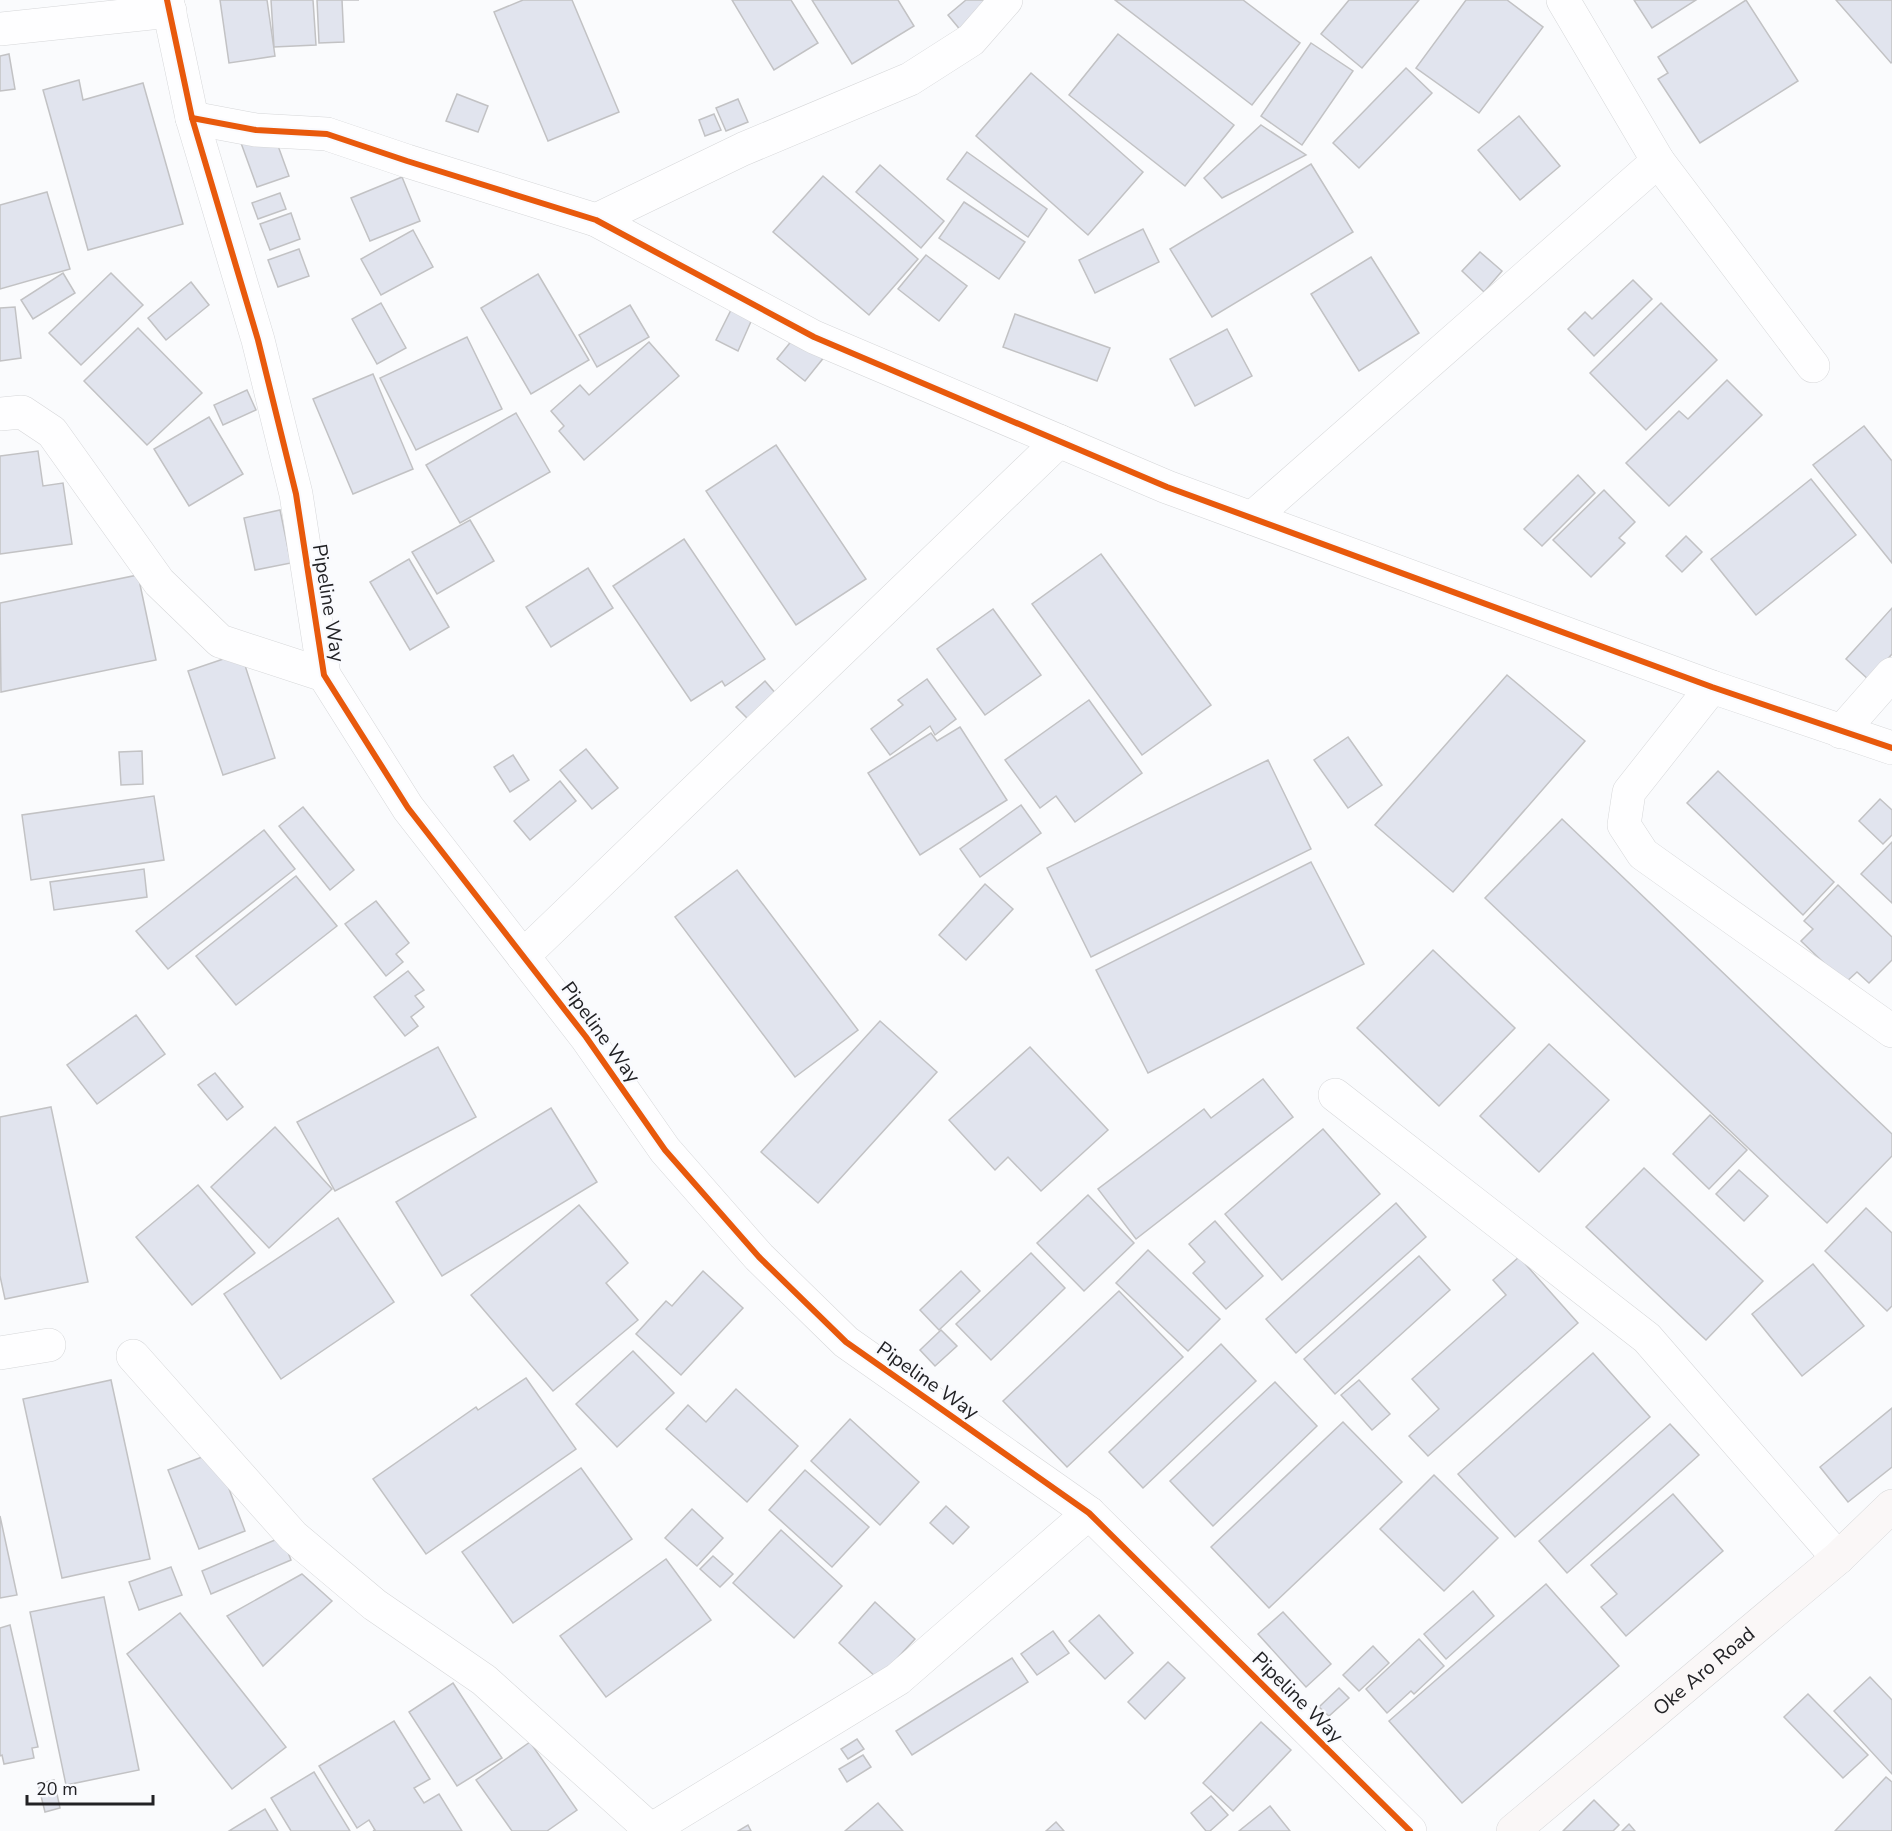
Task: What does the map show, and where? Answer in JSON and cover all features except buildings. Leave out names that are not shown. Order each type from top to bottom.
[{"type":"main road","name":"Oke Aro Road","points":[[1513,1831],[1838,1558],[1892,1506]]},
{"type":"street","points":[[596,220],[743,149],[910,79],[971,40],[1006,0]]},
{"type":"street","points":[[1563,0],[1658,162],[1814,366]]},
{"type":"street","points":[[0,29],[168,6]]},
{"type":"street","name":"Pipeline Way","points":[[168,6],[192,118],[258,340],[296,494],[324,675],[408,808],[586,1037],[665,1150],[759,1257],[846,1342],[1089,1513],[1410,1831]]},
{"type":"street","points":[[192,118],[256,130],[327,134],[407,162],[596,220],[814,338],[1167,487],[1712,687],[1892,748]]},
{"type":"street","points":[[1252,518],[1658,162]]},
{"type":"street","points":[[0,414],[22,412],[51,432],[159,582],[220,641],[324,675]]},
{"type":"street","points":[[523,956],[1059,441]]},
{"type":"street","points":[[1840,732],[1892,674]]},
{"type":"street","points":[[1712,687],[1629,792],[1624,825],[1643,854],[1892,1031]]},
{"type":"street","points":[[1335,1095],[1647,1338],[1838,1558]]},
{"type":"street","points":[[0,1353],[49,1345]]},
{"type":"street","points":[[133,1356],[294,1536],[375,1605],[484,1680],[650,1830],[898,1679],[1089,1513]]},
{"type":"cycle path","points":[[167,0],[192,118],[258,340],[296,494],[324,675],[408,808],[586,1037],[665,1150],[759,1257],[846,1342],[1089,1513],[1410,1831]]},
{"type":"cycle path","points":[[192,118],[256,130],[327,134],[596,220],[814,337],[1167,487],[1712,687],[1892,748]]}]
